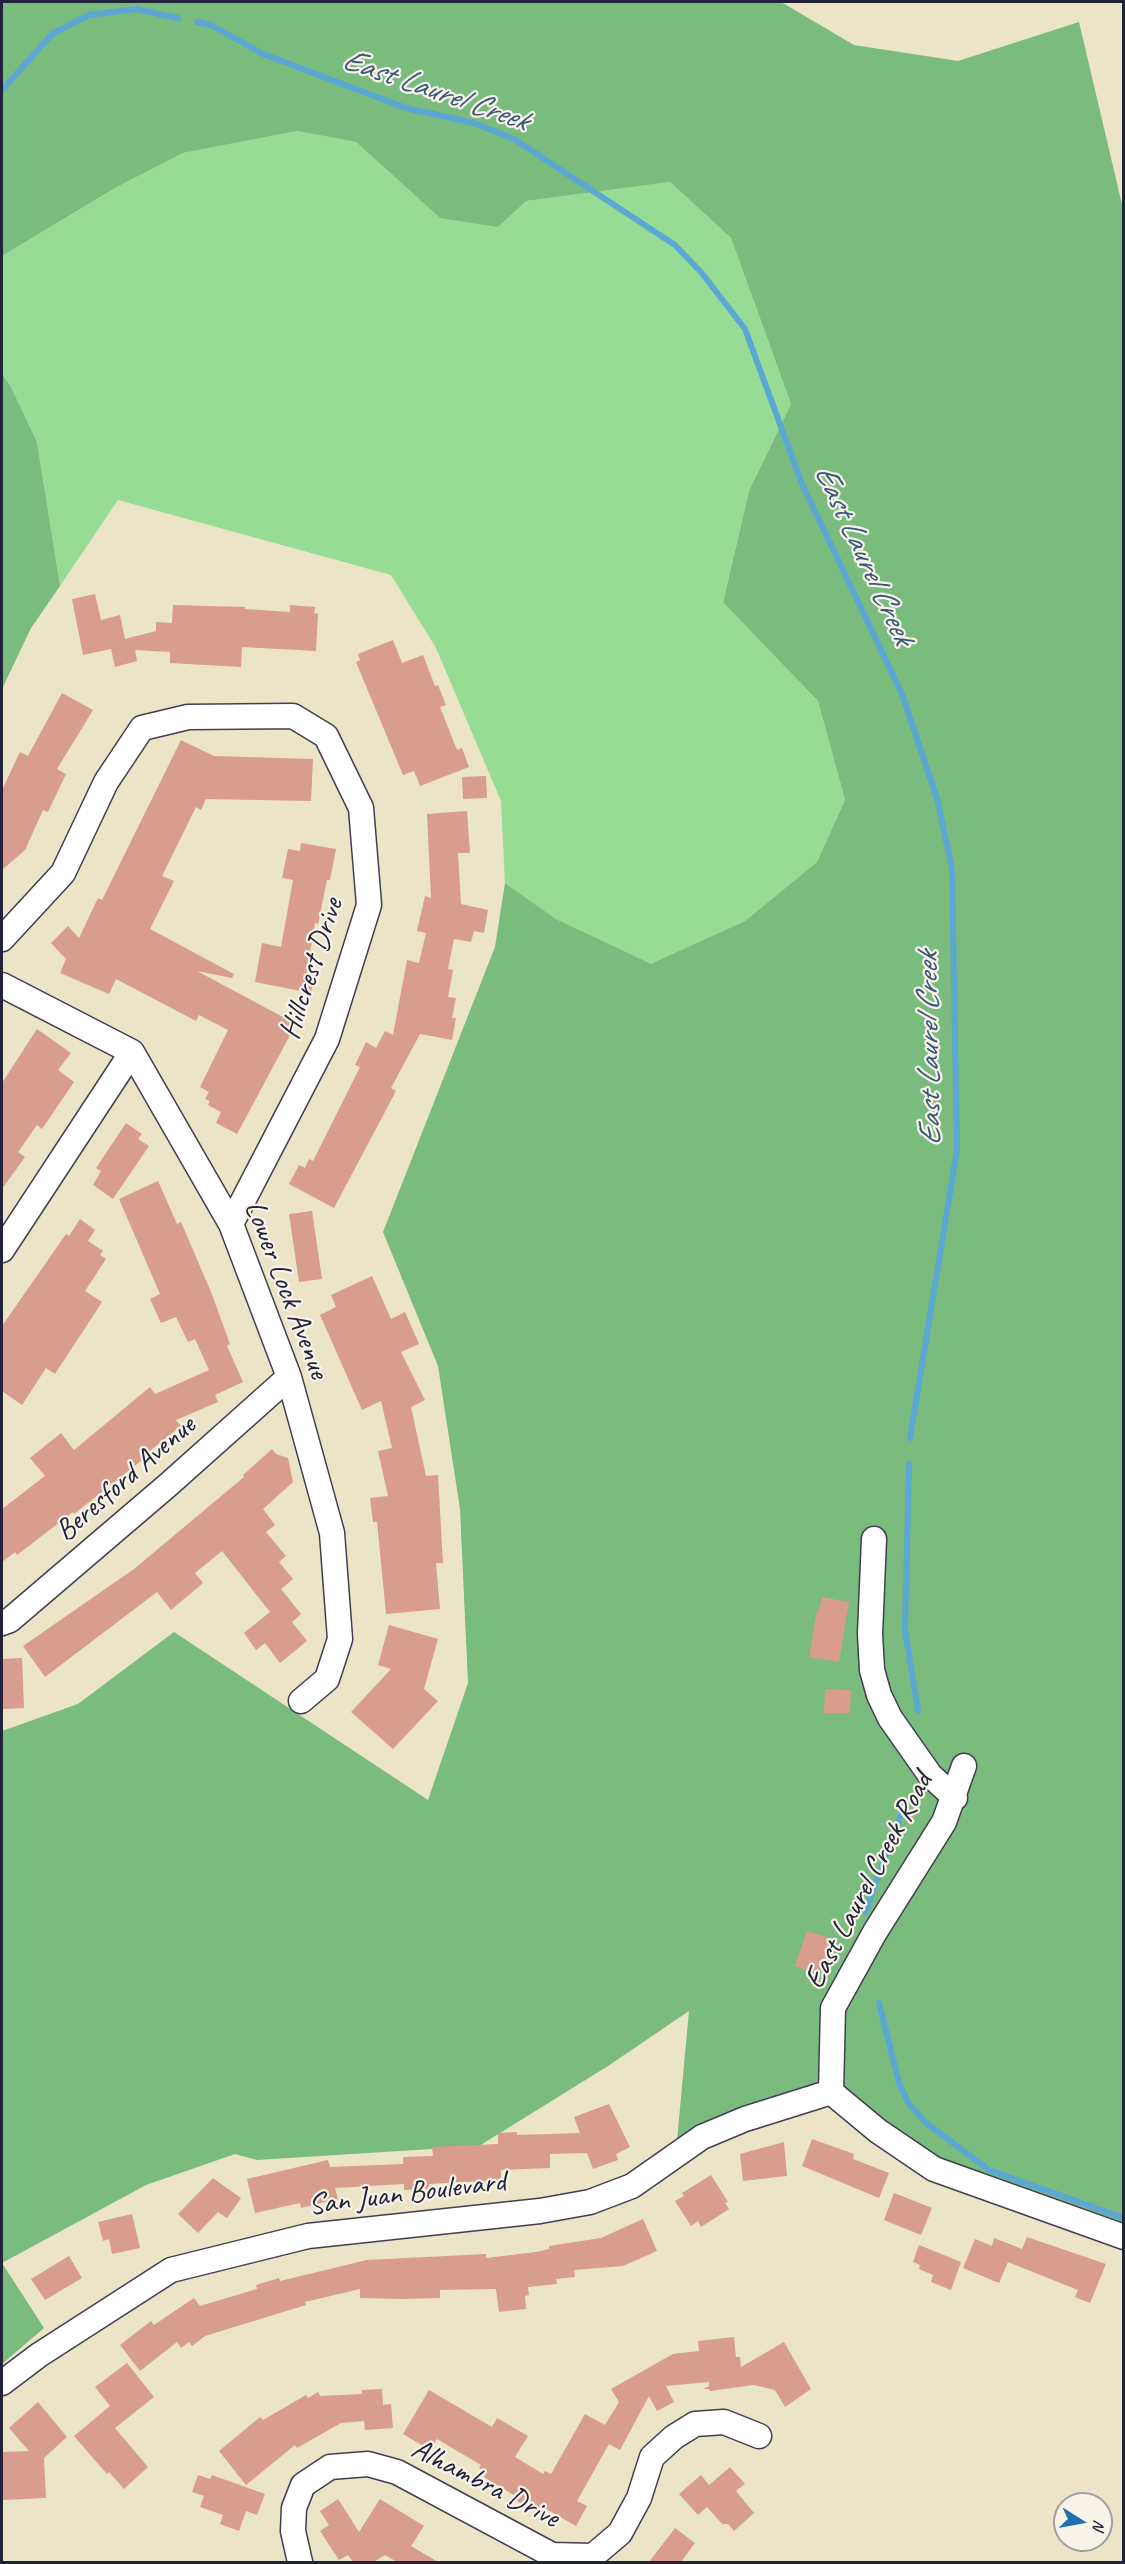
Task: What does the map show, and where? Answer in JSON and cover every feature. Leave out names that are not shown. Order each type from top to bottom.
[{"type":"street","name":"Hillcrest Drive","points":[[2,939],[63,873],[106,782],[142,728],[188,717],[293,716],[326,736],[361,808],[369,905],[327,1039],[231,1224]]},
{"type":"street","points":[[2,985],[132,1052],[2,1250]]},
{"type":"street","name":"Lower Lock Avenue","points":[[132,1052],[231,1224],[289,1377],[332,1533],[340,1639],[327,1679],[301,1701]]},
{"type":"street","name":"Beresford Avenue","points":[[2,1623],[10,1620],[168,1485],[289,1377]]},
{"type":"street","points":[[874,1539],[870,1634],[872,1670],[879,1695],[890,1718],[930,1775],[955,1798]]},
{"type":"street","name":"East Laurel Creek Road","points":[[831,2092],[833,2008],[875,1932],[944,1822],[955,1798],[964,1766]]},
{"type":"street","points":[[831,2092],[878,2131],[934,2169],[1124,2237]]},
{"type":"street","name":"San Juan Boulevard","points":[[2,2383],[39,2355],[171,2270],[308,2236],[540,2211],[590,2202],[632,2186],[702,2137],[745,2119],[831,2092]]},
{"type":"street","name":"Alhambra Drive","points":[[300,2562],[293,2531],[294,2508],[303,2485],[330,2467],[368,2464],[397,2472],[552,2555],[593,2556],[620,2534],[639,2498],[652,2457],[674,2437],[695,2424],[724,2422],[759,2436]]},
{"type":"green space","points":[[2,2],[781,2],[854,45],[958,61],[1079,22],[1124,213],[1123,2230],[931,2175],[828,2102],[742,2128],[675,2162],[689,2011],[608,2066],[479,2146],[257,2160],[235,2154],[146,2185],[2,2263],[2,1731],[78,1704],[174,1632],[428,1800],[468,1683],[460,1509],[438,1366],[383,1232],[495,947],[505,883],[556,919],[651,964],[745,921],[817,862],[845,800],[818,701],[723,602],[749,491],[791,404],[731,238],[670,182],[526,201],[498,227],[440,218],[356,142],[297,131],[183,153],[115,188],[2,256]]},
{"type":"green space","points":[[297,131],[356,142],[440,218],[526,201],[670,182],[731,238],[791,404],[749,491],[723,601],[818,701],[845,800],[817,862],[745,921],[651,965],[556,919],[505,883],[501,801],[436,648],[391,575],[118,500],[60,586],[37,442],[11,387],[2,374],[2,256],[115,188],[183,153]]},
{"type":"green space","points":[[2,374],[11,387],[37,442],[60,586],[31,628],[2,689]]},
{"type":"green space","points":[[2,2263],[44,2328],[2,2364]]},
{"type":"building","points":[[95,594],[101,620],[120,615],[125,639],[156,631],[156,622],[172,623],[173,605],[245,607],[245,609],[290,612],[290,605],[315,607],[314,613],[318,614],[316,651],[242,647],[241,667],[170,663],[170,652],[135,650],[137,661],[115,667],[111,649],[83,655],[72,599]]},
{"type":"building","points":[[393,640],[402,663],[423,655],[435,686],[438,685],[446,705],[440,707],[457,750],[462,748],[469,767],[420,786],[414,771],[403,775],[356,662],[360,660],[358,654]]},
{"type":"building","points":[[62,693],[93,710],[57,769],[66,774],[48,812],[43,810],[25,850],[2,870],[2,790],[20,752],[28,756]]},
{"type":"building","points":[[181,740],[214,756],[313,759],[311,801],[206,799],[201,810],[196,807],[162,876],[174,881],[150,929],[234,974],[232,978],[197,971],[296,1024],[237,1134],[216,1123],[221,1112],[208,1105],[210,1101],[205,1099],[209,1092],[200,1087],[228,1030],[199,1015],[196,1021],[116,979],[109,994],[60,973],[66,959],[51,943],[68,926],[79,938],[98,898],[102,900]]},
{"type":"building","points":[[486,776],[487,798],[463,799],[462,777]]},
{"type":"building","points":[[467,811],[470,853],[458,853],[461,904],[488,910],[484,933],[474,931],[471,942],[454,939],[448,969],[453,970],[448,997],[456,998],[452,1018],[456,1018],[452,1040],[420,1034],[391,1088],[396,1091],[334,1208],[289,1184],[299,1165],[305,1168],[309,1159],[313,1161],[360,1067],[355,1065],[366,1042],[376,1048],[385,1031],[393,1035],[407,960],[419,963],[426,933],[417,931],[425,896],[431,898],[427,814]]},
{"type":"building","points":[[301,843],[336,849],[318,924],[315,923],[308,965],[315,967],[311,993],[255,982],[262,943],[281,947],[293,880],[282,878],[288,849],[300,851]]},
{"type":"building","points":[[37,1029],[71,1053],[58,1070],[74,1082],[42,1129],[37,1125],[18,1152],[25,1157],[2,1189],[2,1083]]},
{"type":"building","points":[[126,1123],[142,1134],[138,1139],[149,1146],[113,1199],[93,1185],[101,1171],[96,1168]]},
{"type":"building","points":[[158,1181],[177,1224],[181,1222],[211,1292],[230,1344],[227,1346],[243,1382],[215,1395],[218,1402],[176,1420],[181,1426],[141,1458],[142,1460],[74,1514],[73,1512],[17,1555],[15,1552],[2,1562],[2,1509],[45,1476],[30,1458],[61,1433],[74,1450],[150,1387],[155,1394],[209,1370],[195,1339],[188,1342],[176,1317],[161,1323],[150,1299],[160,1294],[119,1199]]},
{"type":"building","points":[[312,1211],[322,1279],[299,1282],[289,1214]]},
{"type":"building","points":[[80,1219],[95,1230],[88,1241],[103,1251],[100,1255],[106,1259],[85,1291],[102,1302],[55,1374],[46,1368],[22,1405],[2,1391],[2,1326],[66,1234],[69,1236]]},
{"type":"building","points":[[372,1276],[391,1319],[405,1312],[419,1344],[401,1352],[425,1400],[411,1407],[426,1476],[438,1475],[443,1563],[436,1563],[440,1609],[386,1614],[377,1522],[373,1522],[370,1498],[388,1496],[378,1451],[392,1448],[381,1401],[362,1410],[320,1315],[336,1307],[331,1295]]},
{"type":"building","points":[[272,1449],[276,1454],[288,1458],[293,1482],[263,1509],[275,1525],[266,1532],[286,1556],[279,1562],[293,1579],[281,1589],[301,1614],[292,1622],[307,1641],[280,1663],[265,1643],[256,1650],[244,1633],[270,1612],[222,1551],[195,1573],[203,1583],[171,1610],[157,1592],[45,1677],[23,1646],[134,1569],[244,1477],[243,1475]]},
{"type":"building","points":[[822,1597],[849,1602],[839,1662],[809,1657],[817,1610],[819,1610]]},
{"type":"building","points":[[389,1625],[438,1639],[424,1689],[438,1701],[393,1749],[351,1712],[391,1669],[378,1665]]},
{"type":"building","points":[[22,1658],[24,1708],[2,1709],[2,1659]]},
{"type":"building","points":[[825,1689],[851,1690],[850,1713],[824,1713]]},
{"type":"building","points":[[807,1931],[835,1940],[826,1965],[815,1973],[795,1966]]},
{"type":"building","points":[[609,2104],[630,2147],[616,2154],[618,2160],[593,2169],[587,2153],[550,2154],[550,2168],[501,2170],[501,2180],[429,2184],[429,2189],[404,2190],[404,2184],[335,2188],[338,2199],[301,2208],[300,2203],[255,2213],[247,2179],[328,2160],[330,2167],[403,2164],[403,2157],[433,2156],[432,2147],[498,2144],[498,2133],[517,2132],[517,2135],[580,2133],[574,2117]]},
{"type":"building","points":[[812,2139],[854,2154],[853,2159],[889,2173],[879,2198],[802,2166]]},
{"type":"building","points":[[784,2142],[787,2176],[743,2181],[740,2154]]},
{"type":"building","points":[[711,2175],[728,2202],[725,2203],[729,2209],[701,2227],[698,2221],[691,2226],[675,2201],[684,2196],[682,2193]]},
{"type":"building","points":[[213,2178],[241,2198],[227,2218],[218,2212],[198,2233],[178,2214]]},
{"type":"building","points":[[894,2193],[932,2208],[921,2235],[884,2220]]},
{"type":"building","points":[[132,2214],[140,2248],[112,2254],[109,2239],[103,2241],[98,2222]]},
{"type":"building","points":[[643,2219],[657,2251],[623,2266],[574,2270],[575,2277],[556,2279],[557,2284],[528,2287],[529,2295],[525,2296],[526,2309],[499,2312],[496,2289],[440,2290],[440,2298],[401,2299],[360,2298],[360,2289],[305,2302],[306,2305],[205,2336],[192,2346],[189,2342],[181,2348],[177,2342],[140,2371],[120,2345],[151,2321],[154,2325],[194,2298],[200,2306],[257,2289],[256,2285],[279,2278],[280,2281],[367,2260],[486,2254],[486,2258],[536,2252],[549,2249],[549,2246],[601,2238]]},
{"type":"building","points":[[1027,2237],[1106,2264],[1090,2303],[1075,2297],[1078,2290],[1008,2262],[999,2283],[963,2268],[975,2239],[992,2246],[994,2238],[1022,2249]]},
{"type":"building","points":[[919,2245],[961,2262],[951,2290],[931,2282],[933,2275],[919,2269],[920,2265],[913,2262]]},
{"type":"building","points":[[69,2256],[82,2278],[45,2300],[31,2279]]},
{"type":"building","points":[[734,2337],[736,2357],[740,2357],[741,2367],[784,2342],[811,2389],[785,2407],[775,2390],[754,2385],[710,2391],[703,2389],[709,2386],[709,2382],[666,2386],[674,2402],[657,2411],[649,2396],[620,2450],[609,2444],[577,2501],[587,2506],[576,2526],[543,2507],[539,2514],[515,2500],[517,2497],[484,2477],[487,2472],[479,2468],[481,2465],[437,2439],[430,2450],[403,2434],[429,2390],[492,2427],[497,2418],[528,2436],[515,2457],[543,2474],[545,2471],[551,2474],[585,2414],[605,2425],[619,2402],[611,2389],[673,2354],[699,2351],[698,2341]]},
{"type":"building","points":[[127,2363],[154,2397],[115,2428],[148,2467],[124,2489],[109,2472],[107,2474],[74,2436],[110,2406],[95,2387]]},
{"type":"building","points":[[382,2389],[383,2405],[391,2404],[393,2428],[365,2430],[364,2421],[341,2423],[297,2448],[295,2445],[246,2485],[219,2451],[260,2417],[263,2420],[306,2395],[308,2398],[318,2392],[320,2396],[362,2394],[362,2390]]},
{"type":"building","points":[[38,2402],[67,2437],[44,2458],[46,2498],[2,2500],[2,2452],[29,2451],[9,2428]]},
{"type":"building","points":[[730,2467],[745,2484],[736,2491],[754,2513],[734,2531],[728,2524],[722,2524],[707,2507],[698,2515],[679,2494],[701,2475],[709,2485]]},
{"type":"building","points":[[198,2475],[210,2479],[212,2475],[265,2494],[257,2515],[246,2511],[239,2531],[220,2524],[223,2515],[200,2507],[204,2496],[192,2492]]},
{"type":"building","points":[[338,2499],[359,2532],[380,2499],[424,2526],[411,2546],[438,2562],[397,2562],[385,2555],[374,2562],[353,2562],[348,2555],[339,2560],[320,2531],[329,2525],[320,2511]]},
{"type":"building","points":[[675,2528],[695,2543],[681,2562],[649,2562]]},
{"type":"waterway","name":"East Laurel Creek","points":[[2,90],[52,34],[89,15],[136,9],[178,18]]},
{"type":"waterway","name":"East Laurel Creek","points":[[197,22],[211,25],[263,54],[406,108],[474,123],[514,139],[675,245],[701,272],[745,329],[802,484],[902,694],[937,798],[952,869],[957,1150],[910,1438]]},
{"type":"waterway","name":"East Laurel Creek","points":[[909,1464],[905,1630],[918,1711]]},
{"type":"waterway","name":"East Laurel Creek","points":[[865,1912],[904,1806]]},
{"type":"waterway","name":"East Laurel Creek","points":[[879,2003],[899,2083],[909,2104],[925,2122],[989,2170],[1124,2218]]}]
